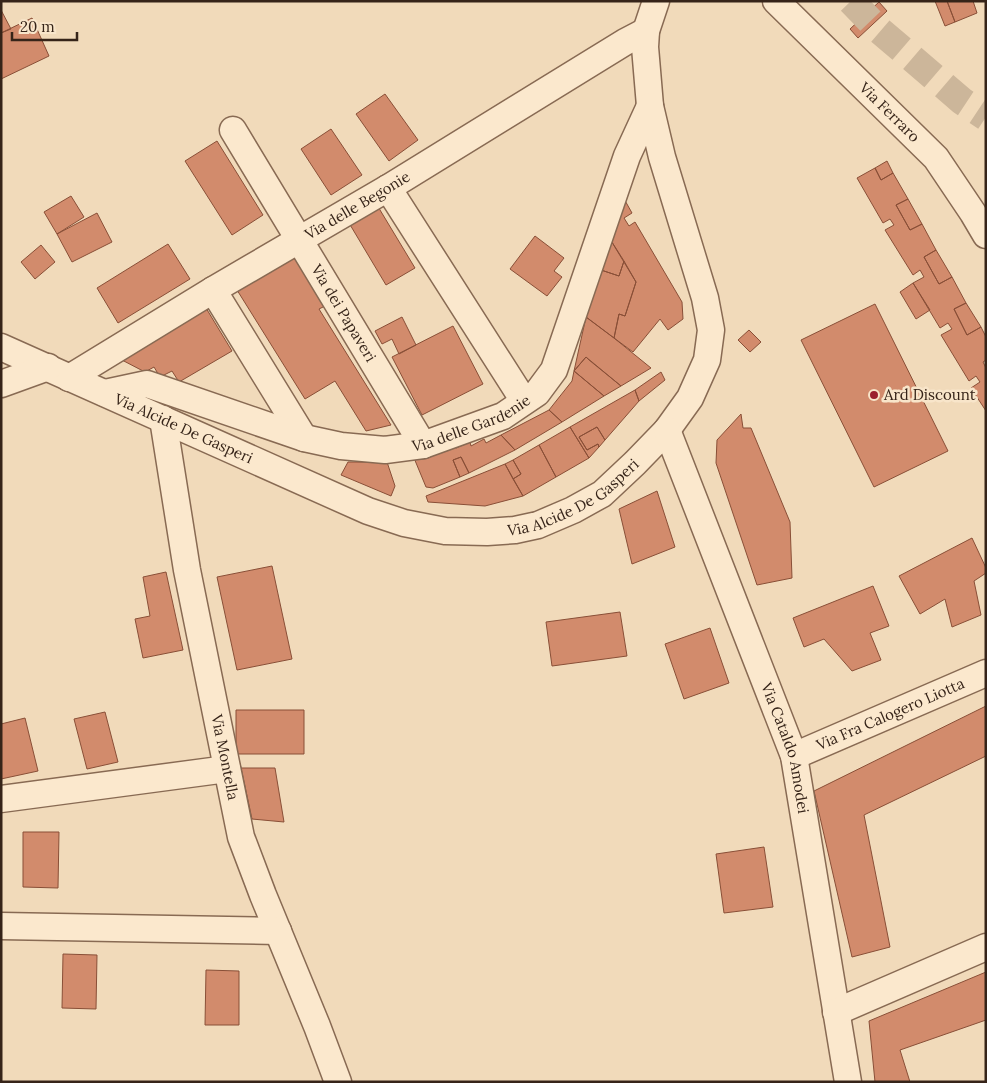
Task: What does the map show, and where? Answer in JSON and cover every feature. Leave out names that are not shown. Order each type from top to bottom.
[{"type":"street","name":"Via Alcide De Gasperi","points":[[1,347],[368,511],[404,523],[445,531],[487,532],[515,530],[538,525],[580,506],[602,494],[668,430],[690,398],[707,360],[711,330],[705,298],[662,157],[650,106],[645,47],[646,31],[656,1]]},
{"type":"street","name":"Via Ferraro","points":[[776,1],[936,158],[986,235]]},
{"type":"street","name":"Via delle Begonie","points":[[1,384],[58,372],[213,290],[388,188],[624,42],[646,31]]},
{"type":"street","name":"Via delle Gardenie","points":[[105,393],[147,384],[304,438],[341,446],[385,450],[423,445],[503,416],[537,392],[554,370],[627,156],[650,106]]},
{"type":"street","name":"Via dei Papaveri","points":[[233,130],[423,445]]},
{"type":"street","points":[[388,188],[524,401]]},
{"type":"street","points":[[213,290],[304,438]]},
{"type":"street","name":"Via Montella","points":[[163,419],[187,570],[241,837],[318,1026],[338,1082]]},
{"type":"street","name":"Via Cataldo Amodei","points":[[668,430],[794,756],[848,1082]]},
{"type":"street","name":"Via Fra Calogero Liotta","points":[[794,756],[986,672]]},
{"type":"street","points":[[1,800],[227,770]]},
{"type":"street","points":[[1,926],[278,931]]},
{"type":"street","points":[[836,1012],[986,947]]},
{"type":"building","points":[[935,1],[947,1],[955,22],[945,26]]},
{"type":"building","points":[[947,1],[973,1],[977,13],[955,22]]},
{"type":"building","points":[[879,2],[887,11],[858,38],[850,29]]},
{"type":"building","points":[[1,10],[11,29],[1,33]]},
{"type":"building","points":[[32,18],[49,56],[1,79],[1,33]]},
{"type":"building","points":[[385,94],[418,140],[389,161],[356,114]]},
{"type":"building","points":[[331,129],[362,175],[331,195],[301,149]]},
{"type":"building","points":[[217,141],[263,215],[232,235],[185,161]]},
{"type":"building","points":[[887,161],[893,173],[881,180],[875,168]]},
{"type":"building","points":[[875,168],[881,180],[893,173],[908,199],[896,205],[910,230],[922,224],[936,250],[924,257],[939,284],[952,277],[966,303],[954,309],[967,335],[981,327],[986,337],[986,360],[983,362],[986,368],[986,411],[971,388],[980,382],[976,376],[969,381],[941,335],[952,329],[948,323],[940,328],[913,283],[924,277],[920,270],[913,275],[885,230],[894,225],[890,219],[883,223],[857,178]]},
{"type":"building","points":[[71,196],[84,217],[57,234],[44,212]]},
{"type":"building","points":[[623,197],[632,213],[624,218],[629,226],[635,222],[682,302],[683,319],[668,330],[660,319],[633,352],[614,338],[619,314],[625,316],[636,282],[610,239]]},
{"type":"building","points":[[908,199],[922,224],[910,230],[896,205]]},
{"type":"building","points":[[377,205],[415,268],[386,285],[349,223]]},
{"type":"building","points":[[97,213],[112,242],[72,262],[57,234]]},
{"type":"building","points":[[535,236],[564,258],[554,271],[562,277],[547,296],[510,269]]},
{"type":"building","points":[[610,239],[624,261],[619,276],[601,270]]},
{"type":"building","points":[[168,244],[190,279],[118,323],[97,288]]},
{"type":"building","points":[[41,245],[55,262],[35,279],[21,262]]},
{"type":"building","points":[[936,250],[952,277],[939,284],[924,257]]},
{"type":"building","points":[[293,256],[325,306],[319,309],[391,425],[366,431],[335,381],[305,399],[237,290]]},
{"type":"building","points":[[624,261],[636,282],[625,316],[619,314],[614,338],[586,317],[601,270],[619,276]]},
{"type":"building","points":[[913,283],[930,310],[916,319],[900,292]]},
{"type":"building","points":[[966,303],[981,327],[967,335],[954,309]]},
{"type":"building","name":"Ard Discount","points":[[875,304],[948,451],[874,487],[801,340]]},
{"type":"building","points":[[206,308],[232,351],[179,382],[172,371],[160,377],[154,367],[145,372],[120,359]]},
{"type":"building","points":[[402,317],[416,345],[399,354],[392,339],[382,344],[375,331]]},
{"type":"building","points":[[586,317],[651,368],[621,386],[586,357],[574,371]]},
{"type":"building","points":[[453,326],[483,384],[422,415],[392,357]]},
{"type":"building","points":[[749,330],[761,342],[750,352],[738,340]]},
{"type":"building","points":[[586,357],[621,386],[604,396],[574,371]]},
{"type":"building","points":[[574,371],[604,396],[562,422],[549,410],[572,381]]},
{"type":"building","points":[[661,372],[665,380],[639,401],[635,390]]},
{"type":"building","points":[[635,390],[639,401],[605,440],[597,427],[579,437],[587,450],[598,444],[599,447],[589,458],[570,427]]},
{"type":"building","points":[[549,410],[562,422],[515,450],[501,435]]},
{"type":"building","points":[[741,414],[743,428],[751,428],[790,522],[792,578],[757,585],[716,463],[717,440]]},
{"type":"building","points":[[570,427],[589,458],[556,477],[539,445]]},
{"type":"building","points":[[597,427],[605,440],[599,447],[598,444],[587,450],[579,437]]},
{"type":"building","points":[[501,435],[515,450],[469,473],[461,457],[453,460],[460,477],[433,488],[426,487],[414,458],[454,445],[456,448],[470,442],[471,446],[484,439],[486,443]]},
{"type":"building","points":[[539,445],[556,477],[523,496],[513,479],[521,474],[513,460]]},
{"type":"building","points":[[461,457],[469,473],[460,477],[453,460]]},
{"type":"building","points":[[513,460],[521,474],[513,479],[505,464]]},
{"type":"building","points":[[348,462],[387,462],[395,486],[391,496],[341,475]]},
{"type":"building","points":[[505,464],[523,496],[485,506],[428,502],[426,496]]},
{"type":"building","points":[[657,491],[675,547],[632,564],[619,509]]},
{"type":"building","points":[[972,538],[986,568],[986,573],[974,581],[981,615],[952,627],[945,599],[920,614],[899,576]]},
{"type":"building","points":[[272,566],[292,659],[237,670],[217,577]]},
{"type":"building","points":[[166,572],[183,650],[143,658],[135,619],[150,616],[143,577]]},
{"type":"building","points":[[873,586],[889,626],[870,633],[881,660],[852,671],[824,639],[804,647],[793,618]]},
{"type":"building","points":[[620,612],[627,656],[552,666],[546,622]]},
{"type":"building","points":[[710,628],[729,683],[684,699],[665,644]]},
{"type":"building","points":[[986,706],[986,756],[864,815],[890,947],[852,957],[814,791]]},
{"type":"building","points":[[236,710],[304,710],[304,754],[236,754]]},
{"type":"building","points":[[105,712],[118,762],[87,769],[74,719]]},
{"type":"building","points":[[25,718],[38,771],[1,779],[1,724]]},
{"type":"building","points":[[241,768],[275,768],[284,822],[252,819]]},
{"type":"building","points":[[23,832],[59,832],[58,888],[23,887]]},
{"type":"building","points":[[764,847],[773,907],[724,913],[716,854]]},
{"type":"building","points":[[63,954],[97,955],[96,1009],[62,1008]]},
{"type":"building","points":[[206,970],[239,971],[239,1025],[205,1025]]},
{"type":"building","points":[[986,972],[986,1020],[900,1050],[910,1082],[875,1082],[869,1021]]},
{"type":"tunnel","points":[[851,1],[878,29],[962,101],[986,117]]},
{"type":"place","name":"Ard Discount","points":[[874,395]]}]
